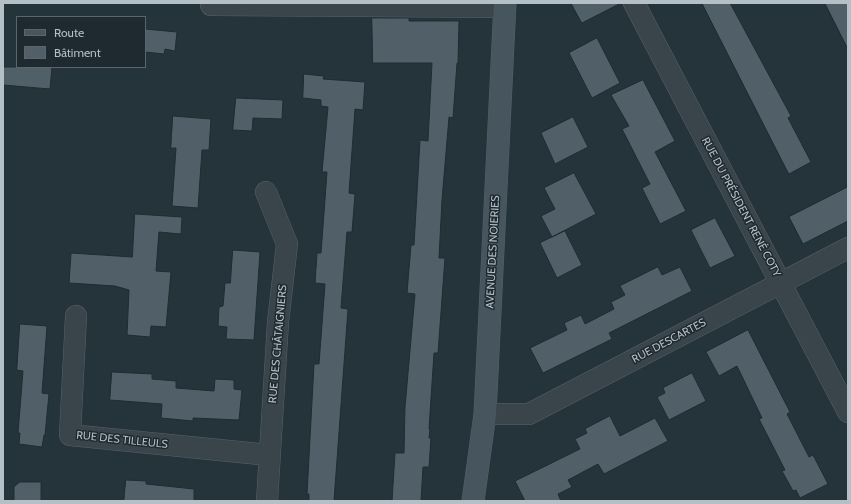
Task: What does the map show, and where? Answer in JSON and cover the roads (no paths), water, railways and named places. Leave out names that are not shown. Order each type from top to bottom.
[{"type":"street","name":"RUE DU PRÉSIDENT RENÉ COTY","points":[[634,3],[848,412]]},
{"type":"street","points":[[211,5],[505,5]]},
{"type":"street","name":"AVENUE DES NOIERIES","points":[[473,501],[485,414],[505,5]]},
{"type":"street","name":"RUE DES CHÂTAIGNIERS","points":[[266,192],[287,244],[278,322],[267,501]]},
{"type":"street","name":"RUE DESCARTES","points":[[485,414],[529,414],[848,248]]},
{"type":"street","name":"RUE DES TILLEULS","points":[[76,316],[70,435],[269,455]]}]
